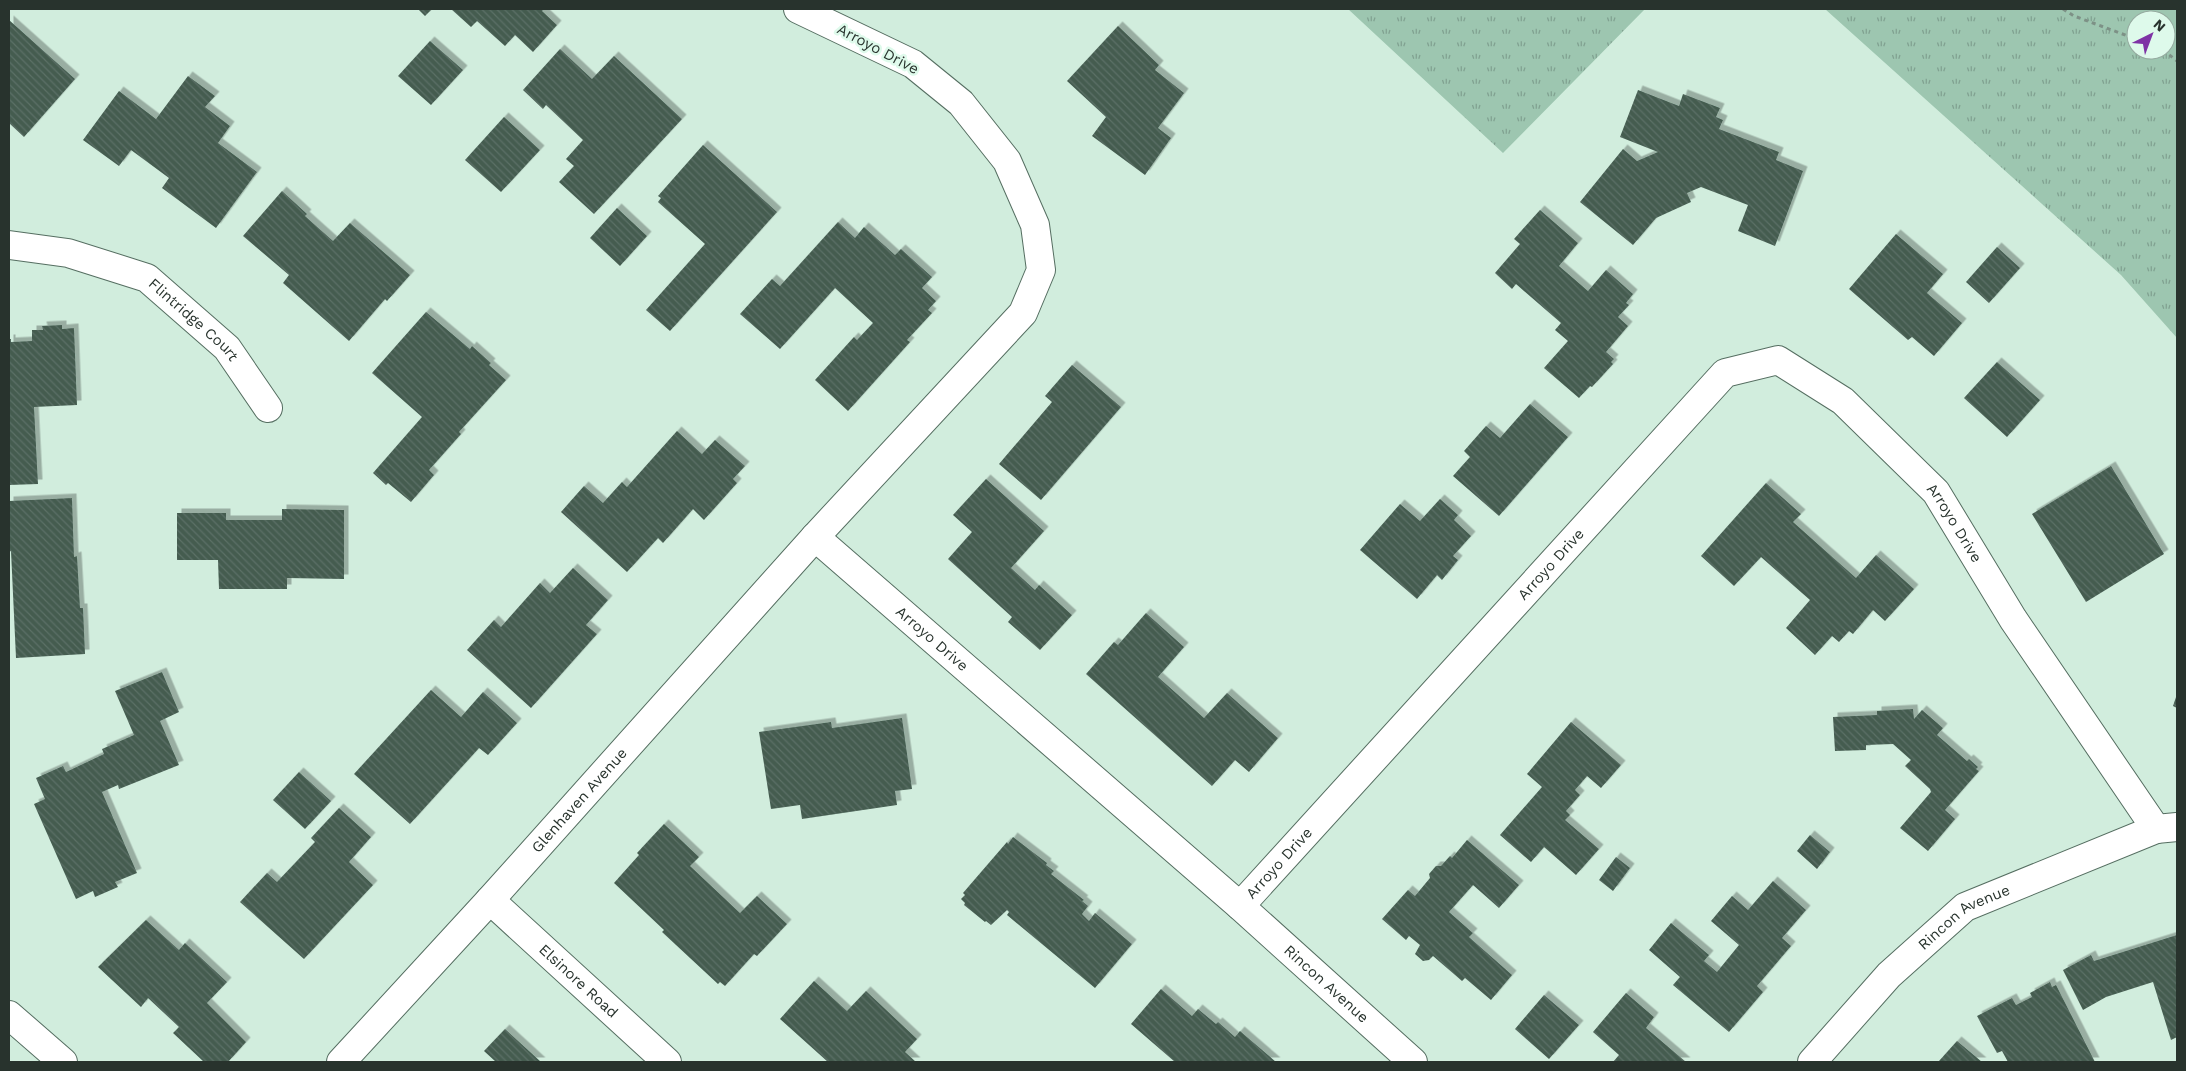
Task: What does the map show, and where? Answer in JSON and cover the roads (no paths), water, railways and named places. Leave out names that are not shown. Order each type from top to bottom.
[{"type":"street","name":"Arroyo Drive","points":[[798,9],[913,64],[961,103],[1006,161],[1035,225],[1040,270],[1023,313],[815,537],[1240,906],[1725,373],[1778,360],[1843,401],[1936,492],[2013,619],[2166,828]]},
{"type":"street","name":"Flintridge Court","points":[[9,244],[68,253],[147,278],[227,348],[268,408]]},
{"type":"street","name":"Glenhaven Avenue","points":[[341,1062],[490,900],[815,537]]},
{"type":"street","name":"Rincon Avenue","points":[[1812,1062],[1889,975],[1965,907],[2166,828]]},
{"type":"street","name":"Elsinore Road","points":[[490,900],[667,1062]]},
{"type":"street","name":"Rincon Avenue","points":[[1240,906],[1413,1062]]},
{"type":"street","points":[[9,1015],[64,1062]]}]
